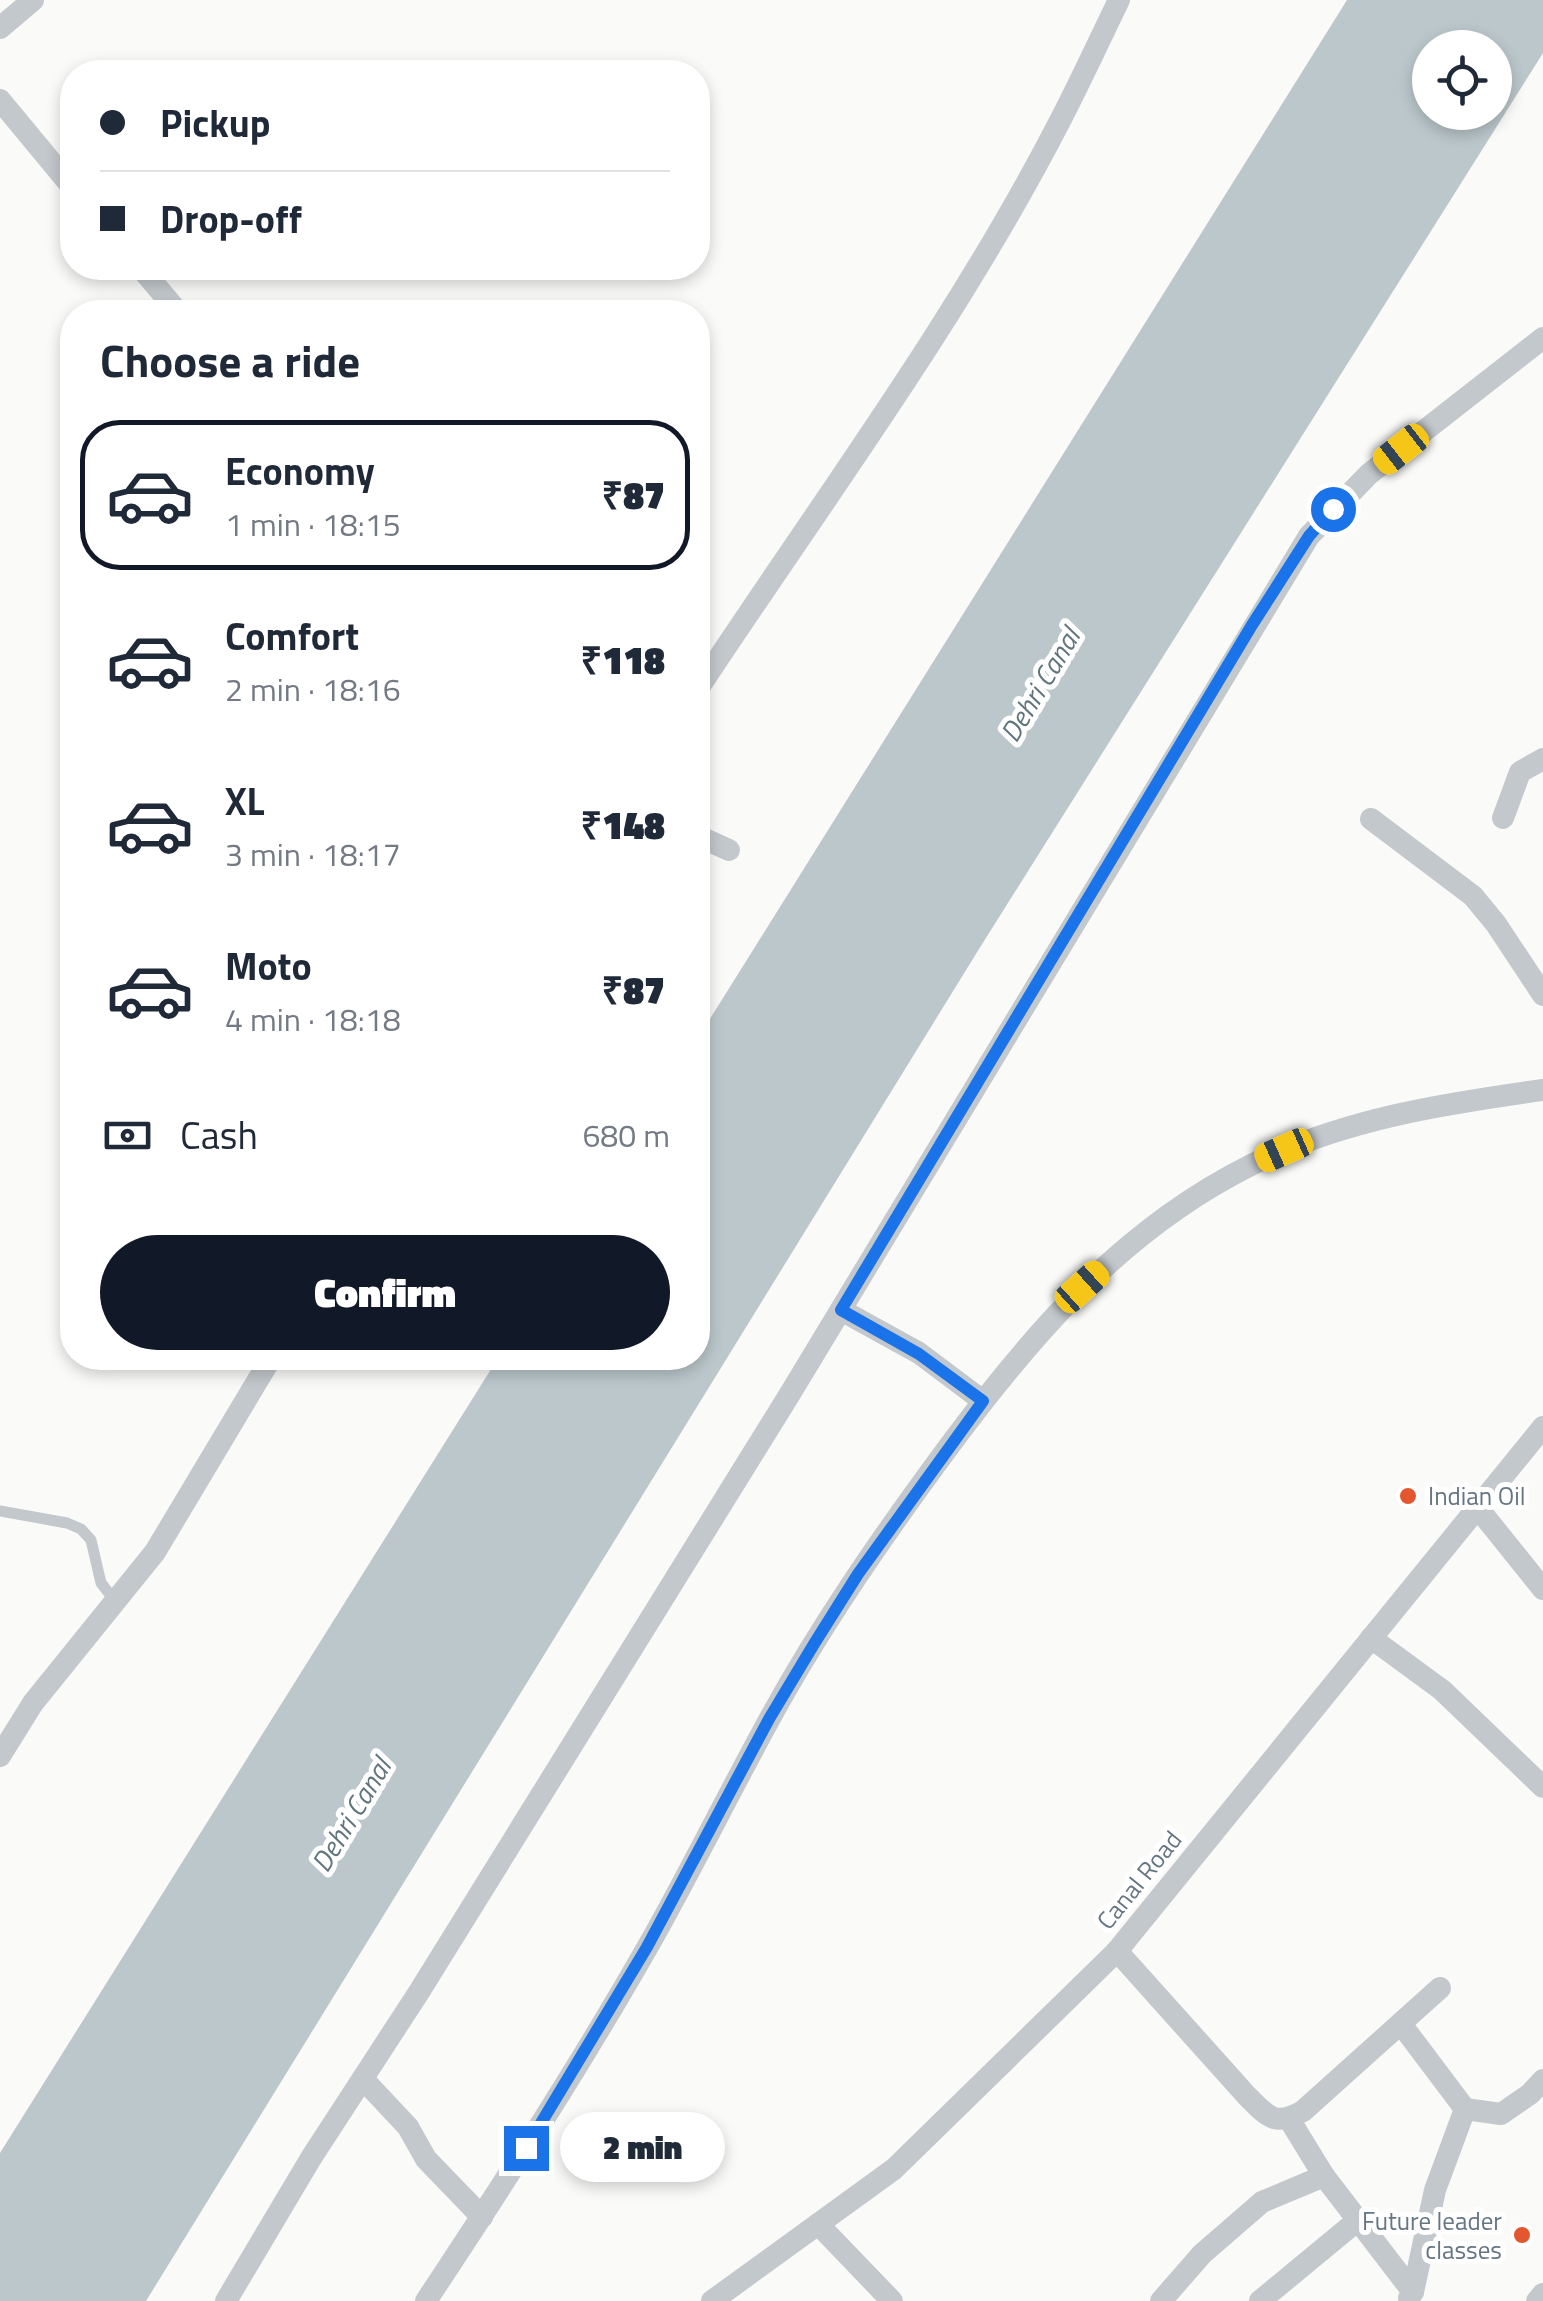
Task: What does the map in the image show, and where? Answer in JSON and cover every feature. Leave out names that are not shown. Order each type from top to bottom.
[{"type":"street","points":[[0,28],[33,0]]},
{"type":"street","points":[[710,671],[888,406],[975,267],[1062,116],[1119,0]]},
{"type":"street","points":[[0,100],[60,172]]},
{"type":"street","points":[[151,280],[168,300]]},
{"type":"street","points":[[226,2301],[841,1310],[1309,536],[1369,474],[1543,338]]},
{"type":"street","points":[[1503,818],[1520,772],[1543,759]]},
{"type":"street","points":[[1371,819],[1473,896],[1543,995]]},
{"type":"street","points":[[710,841],[730,850]]},
{"type":"street","points":[[426,2301],[482,2217],[647,1947],[769,1719],[858,1574],[983,1401],[1065,1303],[1181,1208],[1249,1166],[1320,1134],[1392,1114],[1543,1090]]},
{"type":"street","points":[[841,1310],[934,1364],[983,1401]]},
{"type":"street","points":[[0,1756],[34,1703],[116,1602],[176,1519],[263,1370]]},
{"type":"street","name":"Canal Road","points":[[712,2301],[894,2169],[1117,1952],[1543,1428]]},
{"type":"street","points":[[1477,1507],[1543,1590]]},
{"type":"street","points":[[1370,1638],[1442,1690],[1543,1787]]},
{"type":"street","points":[[1117,1952],[1264,2114],[1277,2120],[1303,2111],[1440,1988]]},
{"type":"street","points":[[1400,2024],[1465,2109],[1501,2114],[1543,2080]]},
{"type":"street","points":[[363,2079],[408,2127],[426,2159],[482,2217]]},
{"type":"street","points":[[1410,2296],[1436,2190],[1465,2109]]},
{"type":"street","points":[[1289,2119],[1324,2176],[1410,2296]]},
{"type":"street","points":[[1160,2301],[1202,2254],[1262,2202],[1324,2176]]},
{"type":"street","points":[[1260,2301],[1358,2220]]},
{"type":"street","points":[[818,2224],[892,2301]]},
{"type":"street","points":[[1537,2301],[1543,2294]]},
{"type":"lane","points":[[0,1511],[81,1529],[91,1540],[101,1583],[116,1602]]},
{"type":"water","name":"Dehri Canal","points":[[1347,0],[1543,0],[1543,53],[1512,102],[1512,30],[1412,30],[1412,130],[1495,130],[979,949],[146,2301],[0,2301],[0,2153],[490,1370],[710,1370],[710,1019]]},
{"type":"place","name":"Indian Oil","points":[[1408,1496]]},
{"type":"place","name":"Future leader classes","points":[[1522,2235]]},
{"type":"route","points":[[526,2148],[647,1947],[769,1719],[814,1644],[900,1512],[983,1401],[919,1354],[841,1310],[1252,625],[1309,536],[1333,509]]}]
